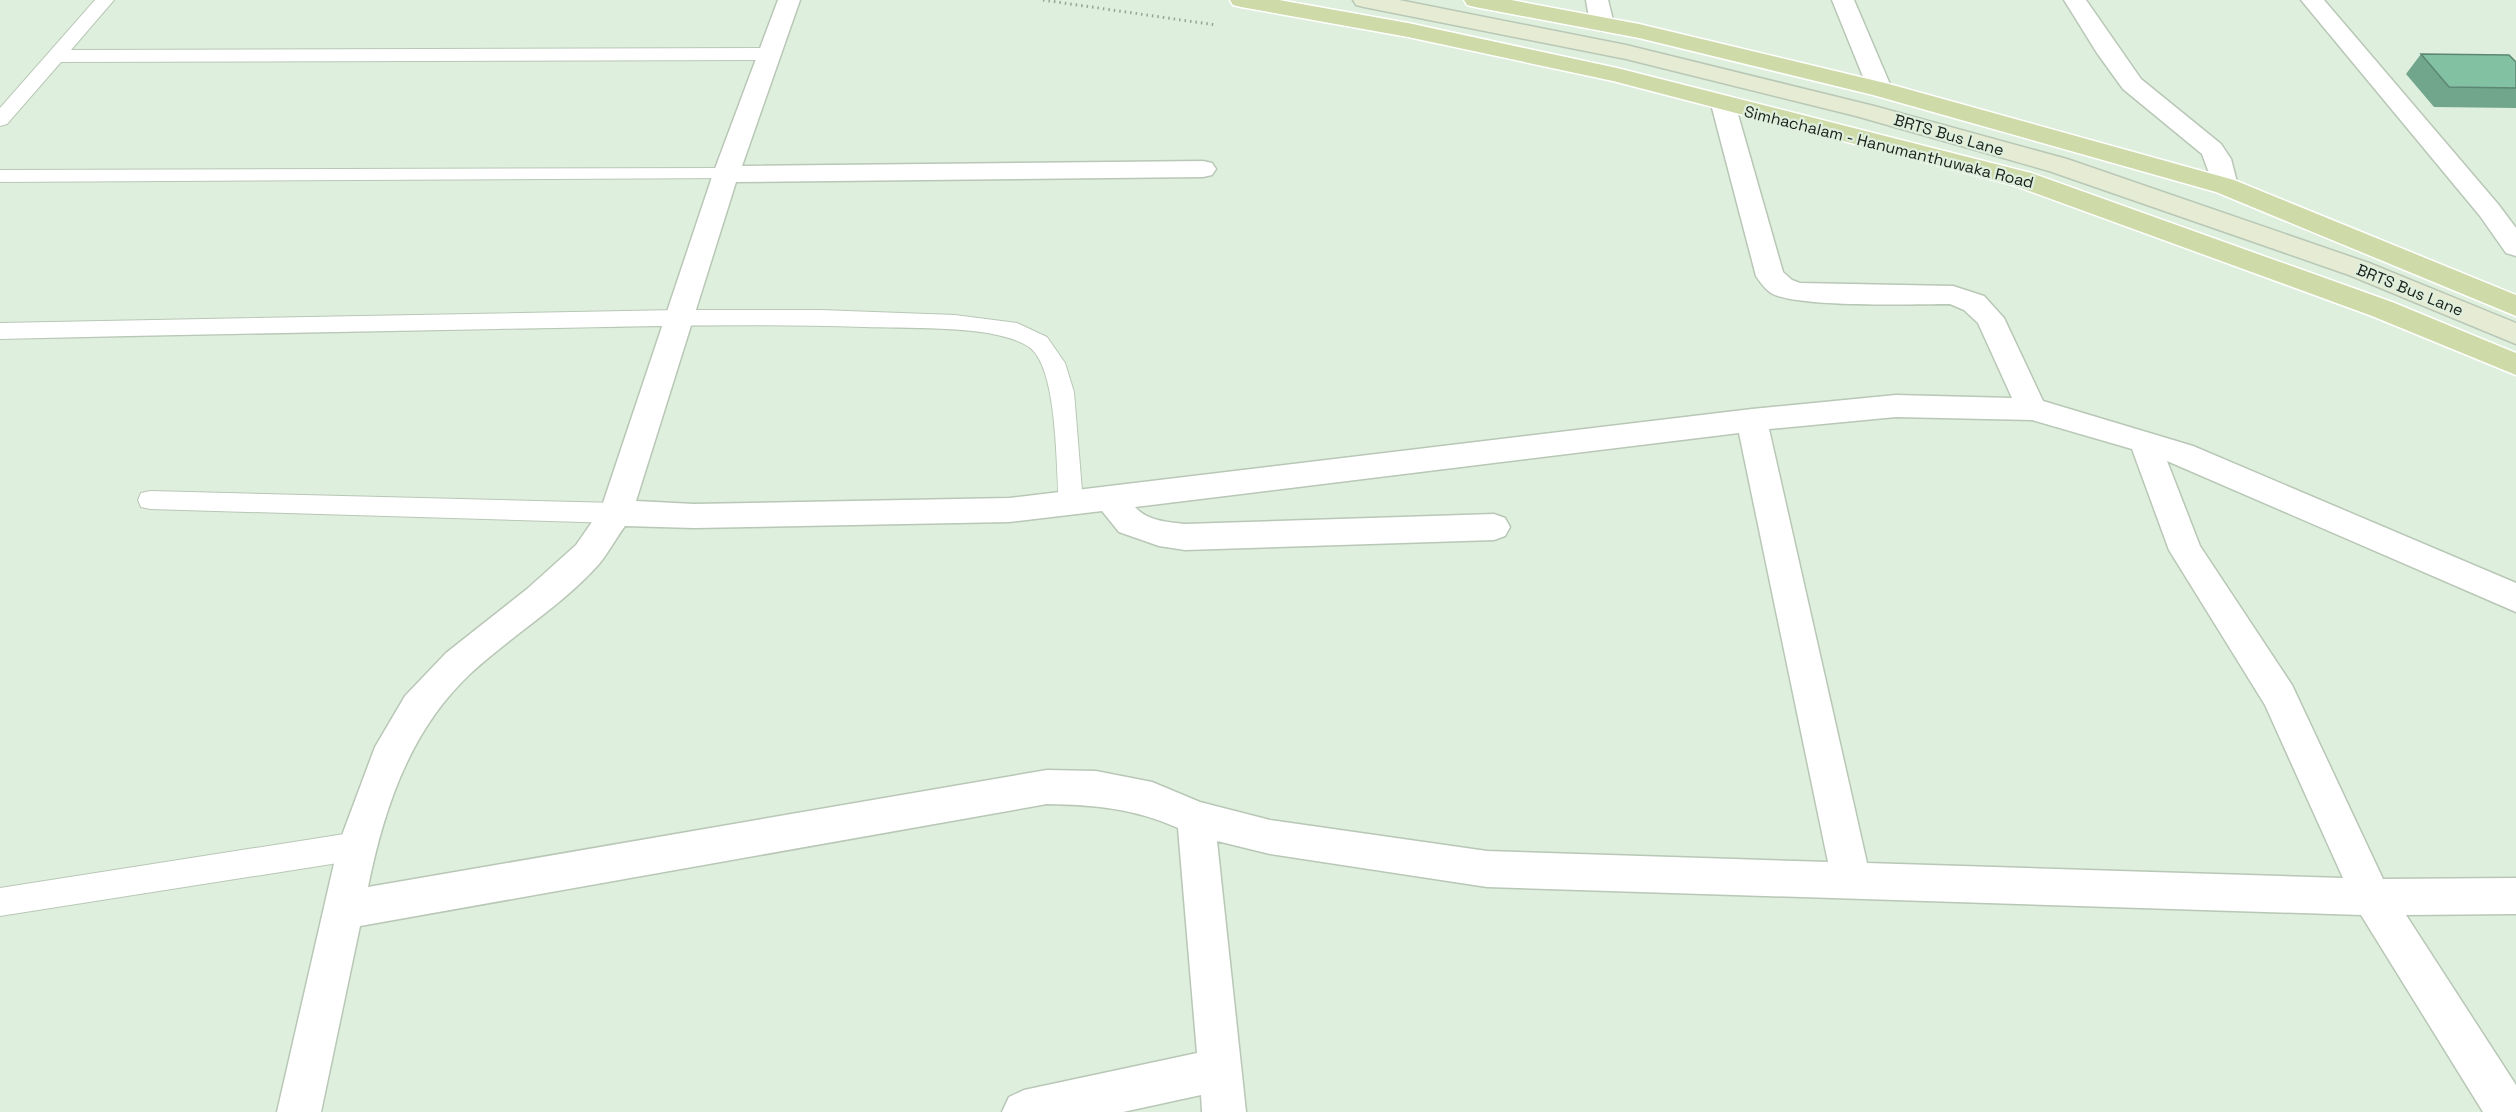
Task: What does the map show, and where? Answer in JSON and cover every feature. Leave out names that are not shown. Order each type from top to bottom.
[{"type":"main road","name":"Simhachalam - Hanumanthuwaka Road","points":[[1241,0],[1408,30],[1617,75],[2022,179],[2382,309],[2516,365]]},
{"type":"main road","points":[[1475,0],[1600,12],[2225,186],[2516,306]]},
{"type":"street","points":[[299,1112],[357,846],[388,758],[418,706],[458,663],[539,599],[588,554],[616,513],[677,318],[789,0]]},
{"type":"street","name":"BRTS Bus Lane","points":[[1364,0],[1637,55],[1866,111],[2058,165],[2360,269],[2516,334]]},
{"type":"street","points":[[1843,0],[1880,89]]},
{"type":"street","points":[[2075,0],[2133,85],[2155,105],[2195,134],[2217,158],[2225,186]]},
{"type":"street","points":[[2312,0],[2488,210],[2516,247]]},
{"type":"street","points":[[1723,104],[1770,276],[1782,287],[1800,292],[1953,295],[1974,303],[1990,318],[2032,409]]},
{"type":"street","points":[[726,174],[1203,169]]},
{"type":"street","points":[[616,513],[694,516],[997,511],[1752,420],[1896,406],[2032,409],[2085,423],[2182,454],[2516,598]]},
{"type":"street","points":[[1752,420],[1852,881]]},
{"type":"street","points":[[2144,441],[2185,550],[2279,696],[2372,897],[2508,1112]]},
{"type":"street","points":[[1110,498],[1130,523],[1159,533],[1185,537],[1494,527]]},
{"type":"street","points":[[343,910],[1047,787],[1096,788],[1152,799],[1196,818],[1270,837],[1487,869],[2372,897],[2516,896]]},
{"type":"street","points":[[1196,818],[1224,1112]]},
{"type":"street","points":[[1024,1112],[1219,1070]]},
{"type":"lane","points":[[0,120],[105,0]]},
{"type":"lane","points":[[55,56],[770,54]]},
{"type":"lane","points":[[0,176],[726,174]]},
{"type":"lane","points":[[0,331],[677,318],[820,318],[955,322],[1008,328],[1039,343],[1054,363],[1062,392],[1071,503]]},
{"type":"lane","points":[[150,500],[616,513]]},
{"type":"lane","points":[[0,902],[357,846]]},
{"type":"path","points":[[1043,0],[1226,27]]},
{"type":"building","points":[[2421,54],[2509,55],[2516,62],[2516,88],[2449,87]]}]
